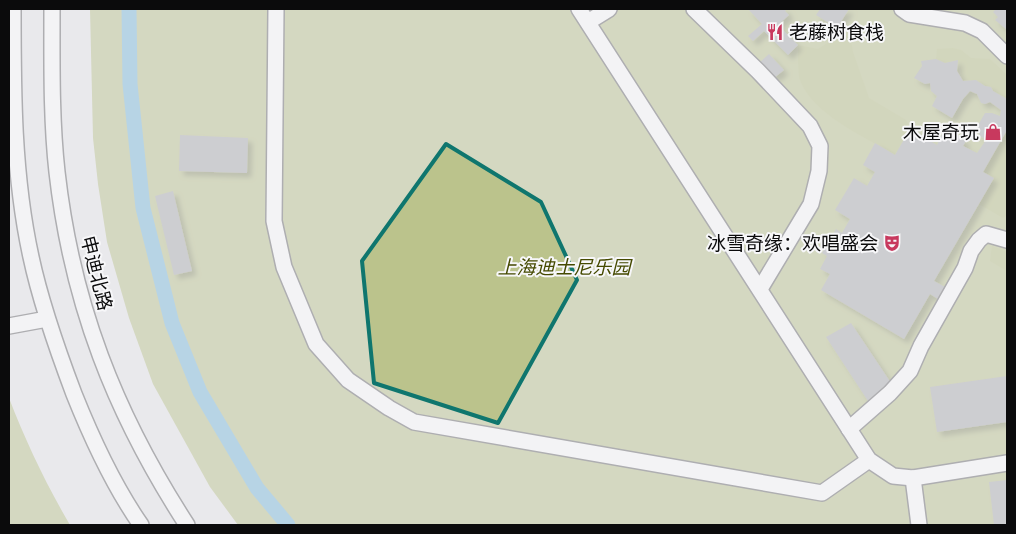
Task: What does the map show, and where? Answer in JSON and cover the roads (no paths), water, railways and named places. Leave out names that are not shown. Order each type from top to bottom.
[{"type":"street","points":[[13,9],[13,112],[16,160],[31,257],[52,337],[89,432],[141,525]]},
{"type":"street","name":"申迪北路","points":[[52,9],[53,120],[57,172],[74,270],[87,319],[103,366],[124,414],[145,456],[187,525]]},
{"type":"street","points":[[276,9],[274,221],[284,267],[316,344],[348,380],[388,408],[414,422],[822,493],[869,460]]},
{"type":"street","points":[[579,9],[869,460],[892,476],[914,478],[1007,463]]},
{"type":"street","points":[[588,22],[609,9]]},
{"type":"street","points":[[694,9],[758,71],[810,126],[820,146],[819,171],[811,204],[760,289]]},
{"type":"street","points":[[902,9],[909,14],[965,23],[982,31],[1007,56]]},
{"type":"street","points":[[849,429],[890,393],[910,371],[921,346],[965,268],[971,251],[979,240],[986,234],[1004,239]]},
{"type":"street","points":[[9,326],[47,319]]},
{"type":"street","points":[[914,478],[919,525]]},
{"type":"waterway","points":[[129,9],[130,84],[143,208],[172,323],[200,392],[257,488],[288,525]]},
{"type":"place","name":"老藤树食栈","points":[[775,32]]},
{"type":"place","name":"木屋奇玩","points":[[993,132]]},
{"type":"place","name":"冰雪奇缘：欢唱盛会","points":[[892,243]]},
{"type":"park label","name":"上海迪士尼乐园","points":[[564,267]]}]
